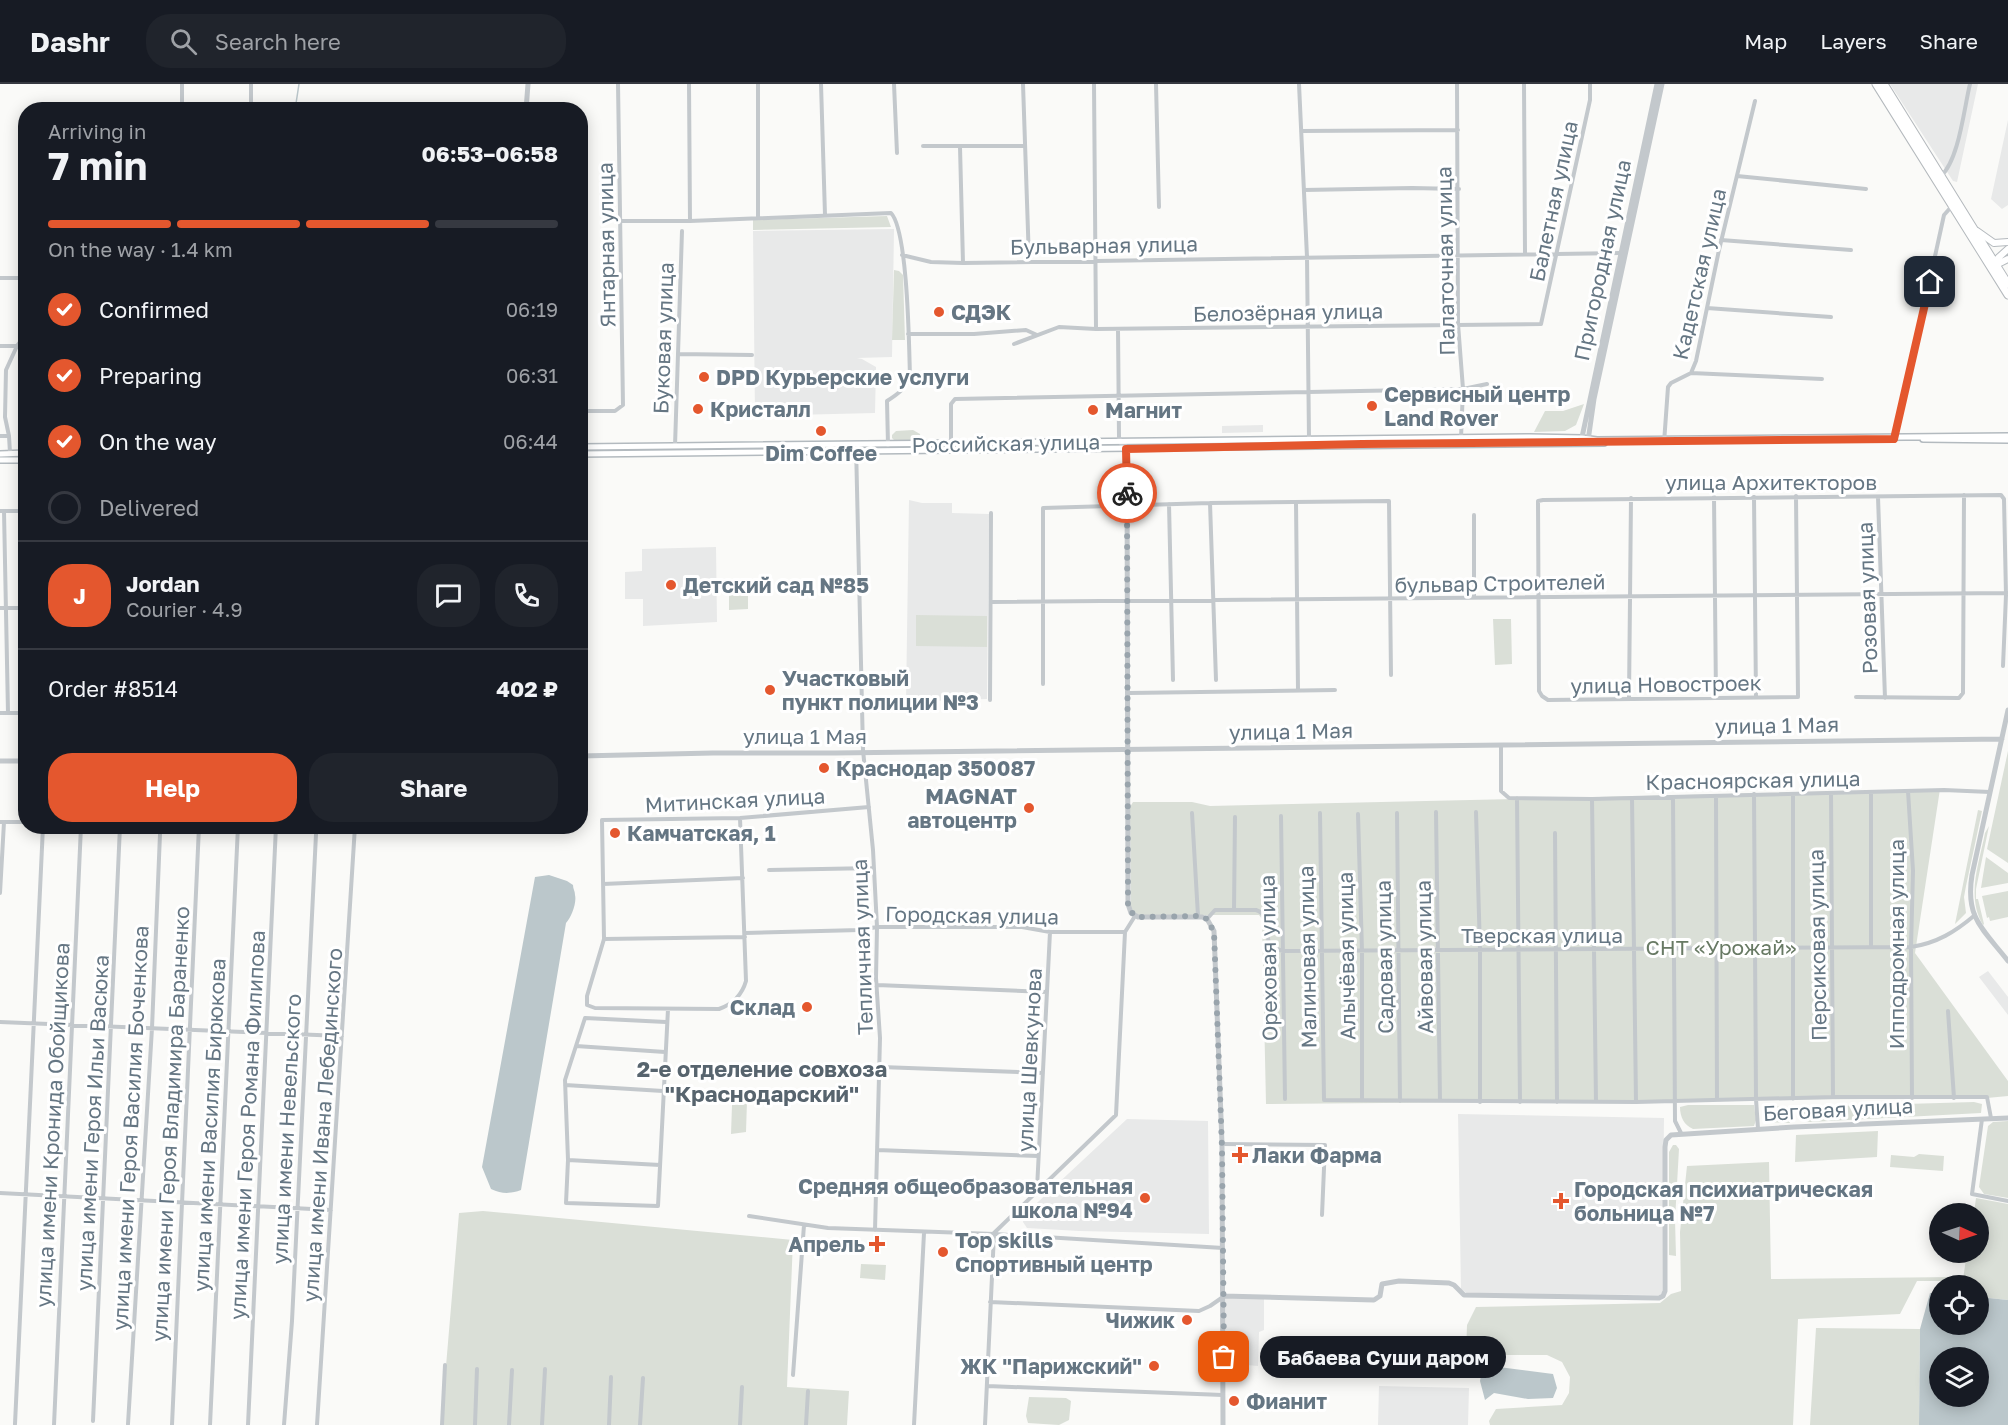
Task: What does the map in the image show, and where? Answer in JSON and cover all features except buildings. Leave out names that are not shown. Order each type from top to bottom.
[{"type":"highway","points":[[1876,84],[1974,228],[2008,284]]},
{"type":"highway","points":[[1884,84],[1953,206],[2008,295]]},
{"type":"main road","points":[[1974,228],[1989,241],[2008,242]]},
{"type":"main road","points":[[1997,278],[1998,258],[2008,249]]},
{"type":"main road","points":[[1996,266],[2008,259]]},
{"type":"main road","points":[[1985,260],[1996,266]]},
{"type":"main road","name":"Российская улица","points":[[588,447],[856,448],[951,444],[1123,446],[1309,439],[1664,441],[2008,438]]},
{"type":"main road","name":"Российская улица","points":[[588,454],[856,448],[1461,441]]},
{"type":"main road","points":[[0,454],[18,453]]},
{"type":"main road","points":[[0,460],[18,460]]},
{"type":"street","points":[[182,84],[182,102]]},
{"type":"street","points":[[251,84],[251,102]]},
{"type":"street","points":[[527,102],[528,84]]},
{"type":"street","name":"Янтарная улица","points":[[588,411],[615,411],[623,405],[618,84]]},
{"type":"street","points":[[689,84],[690,221]]},
{"type":"street","points":[[758,84],[758,218]]},
{"type":"street","points":[[820,84],[825,215]]},
{"type":"street","points":[[894,84],[897,153]]},
{"type":"street","points":[[1023,84],[1029,261]]},
{"type":"street","points":[[1094,84],[1096,329]]},
{"type":"street","points":[[1156,84],[1159,207]]},
{"type":"street","points":[[1299,84],[1307,257],[1309,439]]},
{"type":"street","name":"Палаточная улица","points":[[1457,84],[1458,324],[1463,389],[1461,441]]},
{"type":"street","points":[[1524,84],[1525,254]]},
{"type":"street","name":"Балетная улица","points":[[1541,324],[1590,100],[1590,84]]},
{"type":"street","name":"Пригородная улица","points":[[1585,441],[1657,84]]},
{"type":"street","name":"Пригородная улица","points":[[1623,253],[1662,84]]},
{"type":"street","points":[[1939,178],[1948,170],[1954,155],[1970,84]]},
{"type":"street","name":"Кадетская улица","points":[[1664,441],[1668,387],[1671,383],[1691,373],[1755,101]]},
{"type":"street","points":[[1302,131],[1458,130]]},
{"type":"street","points":[[923,146],[1025,146]]},
{"type":"street","points":[[960,147],[963,263]]},
{"type":"street","points":[[1737,176],[1866,189]]},
{"type":"street","points":[[1304,190],[1459,189]]},
{"type":"street","points":[[1894,438],[1944,215],[1953,206]]},
{"type":"street","points":[[621,221],[690,221],[891,213],[896,219],[905,264],[910,377],[907,386],[887,401],[888,445]]},
{"type":"street","name":"Буковая улица","points":[[675,446],[682,231]]},
{"type":"street","points":[[1721,240],[1851,250]]},
{"type":"street","name":"Бульварная улица","points":[[902,255],[931,262],[963,263],[1623,253]]},
{"type":"street","points":[[0,278],[18,278]]},
{"type":"street","points":[[1707,308],[1831,317]]},
{"type":"street","name":"Белозёрная улица","points":[[1014,344],[1059,327],[1118,329],[1541,324]]},
{"type":"street","points":[[1118,329],[1119,396],[1127,505],[1128,901],[1130,910],[1135,916]]},
{"type":"street","name":"Белозёрная улица","points":[[908,334],[974,334],[1026,330],[1037,335]]},
{"type":"street","points":[[0,346],[17,346],[6,370],[5,417],[10,453]]},
{"type":"street","points":[[678,354],[752,355]]},
{"type":"street","points":[[1691,373],[1822,379]]},
{"type":"street","points":[[951,444],[951,404],[955,399],[1463,389],[1487,384]]},
{"type":"street","points":[[0,436],[9,436]]},
{"type":"street","name":"Тепличная улица","points":[[856,448],[863,753],[874,868],[881,1067],[875,1230]]},
{"type":"street","points":[[1856,698],[1959,698],[1963,693],[1964,495]]},
{"type":"street","points":[[1754,496],[1756,698]]},
{"type":"street","name":"улица Архитекторов","points":[[1540,598],[1538,501],[1754,496],[2004,496],[2007,593]]},
{"type":"street","points":[[1796,496],[1798,595]]},
{"type":"street","points":[[1714,497],[1716,698]]},
{"type":"street","name":"Розовая улица","points":[[1878,497],[1885,698]]},
{"type":"street","points":[[1629,699],[1631,498]]},
{"type":"street","points":[[1043,684],[1043,508],[1127,505],[1389,501],[1391,675]]},
{"type":"street","points":[[1296,502],[1298,690]]},
{"type":"street","points":[[1210,503],[1215,680]]},
{"type":"street","points":[[1170,504],[1173,680]]},
{"type":"street","points":[[8,712],[2,511],[18,511]]},
{"type":"street","points":[[990,700],[991,513]]},
{"type":"street","points":[[1474,515],[1474,597]]},
{"type":"street","points":[[2003,666],[2007,593]]},
{"type":"street","name":"бульвар Строителей","points":[[991,602],[2007,593]]},
{"type":"street","name":"улица Новостроек","points":[[1540,598],[1539,691],[1548,700],[1756,698],[1798,697],[1798,595]]},
{"type":"street","points":[[0,608],[18,608]]},
{"type":"street","points":[[1129,693],[1335,690]]},
{"type":"street","points":[[2008,710],[1971,885],[1970,901],[1974,915],[2008,961]]},
{"type":"street","points":[[0,712],[18,713]]},
{"type":"street","name":"улица 1 Мая","points":[[588,756],[2002,739]]},
{"type":"street","points":[[1501,745],[1501,791],[1509,798],[1517,798],[1520,1102]]},
{"type":"street","points":[[0,761],[18,761]]},
{"type":"street","name":"Красноярская улица","points":[[1517,798],[1592,799],[1944,790],[1990,792]]},
{"type":"street","name":"Ипподромная улица","points":[[1908,791],[1913,871],[1914,946],[1912,1098]]},
{"type":"street","points":[[1871,792],[1871,947]]},
{"type":"street","name":"Персиковая улица","points":[[1831,793],[1833,1097]]},
{"type":"street","points":[[1754,794],[1754,948],[1758,1129]]},
{"type":"street","points":[[1793,794],[1793,1099]]},
{"type":"street","points":[[1716,796],[1717,1100]]},
{"type":"street","points":[[1673,797],[1675,1121],[1681,1133]]},
{"type":"street","points":[[1632,798],[1636,1102]]},
{"type":"street","points":[[1592,799],[1596,1102]]},
{"type":"street","name":"Митинская улица","points":[[603,884],[602,820],[740,818],[869,805]]},
{"type":"street","name":"Айвовая улица","points":[[1436,812],[1440,1101]]},
{"type":"street","points":[[1476,812],[1480,950],[1480,1102]]},
{"type":"street","points":[[1192,813],[1198,916]]},
{"type":"street","name":"Малиновая улица","points":[[1320,813],[1324,1100],[1362,1099]]},
{"type":"street","name":"Садовая улица","points":[[1397,813],[1400,1101]]},
{"type":"street","name":"Алычёвая улица","points":[[1358,814],[1362,951],[1362,1099]]},
{"type":"street","name":"Ореховая улица","points":[[1281,816],[1285,1099]]},
{"type":"street","points":[[1234,910],[1235,817]]},
{"type":"street","points":[[740,818],[743,878],[746,981],[739,996],[728,1006],[719,1009],[595,1008],[587,1005],[587,996],[604,939],[603,884],[743,878]]},
{"type":"street","points":[[0,893],[2,822],[18,822]]},
{"type":"street","points":[[1555,833],[1557,1102]]},
{"type":"street","points":[[15,1424],[25,1254],[25,1194],[43,834]]},
{"type":"street","name":"улица имени Кронида Обойщикова","points":[[54,1425],[81,834]]},
{"type":"street","name":"улица имени Героя Ильи Васюка","points":[[93,1421],[120,834]]},
{"type":"street","name":"улица имени Героя Василия Боченкова","points":[[128,1424],[152,1028],[160,834]]},
{"type":"street","name":"улица имени Героя Владимира Бараненко","points":[[172,1424],[199,834]]},
{"type":"street","name":"улица имени Василия Бирюкова","points":[[210,1425],[238,834]]},
{"type":"street","name":"улица имени Героя Романа Филипова","points":[[248,1425],[276,834]]},
{"type":"street","name":"улица имени Невельского","points":[[284,1425],[292,1321],[316,834]]},
{"type":"street","name":"улица имени Ивана Лебединского","points":[[318,1425],[355,834]]},
{"type":"street","points":[[769,870],[874,868]]},
{"type":"street","points":[[1209,921],[1215,910],[1262,912],[1266,916],[1267,941],[1271,947],[1283,951]]},
{"type":"street","name":"Тверская улица","points":[[1283,951],[1914,946],[1947,936],[1974,915]]},
{"type":"street","points":[[1135,916],[1198,916],[1209,921],[1214,933],[1222,1144],[1220,1248],[1223,1296],[1223,1425]]},
{"type":"street","points":[[985,1425],[994,1234],[1116,1115],[1125,932],[1135,916]]},
{"type":"street","name":"Городская улица","points":[[604,939],[860,930],[877,927],[1022,927],[1050,932],[1125,932]]},
{"type":"street","name":"улица Шевкунова","points":[[1037,1190],[1050,932]]},
{"type":"street","points":[[877,985],[1047,993]]},
{"type":"street","points":[[666,1022],[585,1018],[565,1080],[568,1160],[566,1203],[658,1206],[668,1009]]},
{"type":"street","points":[[1948,1011],[1954,1098]]},
{"type":"street","points":[[0,1022],[342,1035]]},
{"type":"street","points":[[576,1046],[665,1052]]},
{"type":"street","points":[[881,1067],[1042,1073]]},
{"type":"street","points":[[565,1085],[663,1091]]},
{"type":"street","points":[[1362,1099],[1636,1102],[1833,1097],[1987,1097],[1991,1118]]},
{"type":"street","name":"Беговая улица","points":[[1223,1296],[1376,1299],[1382,1284],[1399,1281],[1449,1283],[1466,1296],[1651,1298],[1663,1296],[1665,1291],[1665,1147],[1666,1140],[1671,1135],[2008,1118]]},
{"type":"street","points":[[1982,1119],[1972,1194],[2008,1201]]},
{"type":"street","points":[[1222,1144],[1325,1145],[1322,1215]]},
{"type":"street","points":[[877,1150],[1038,1156]]},
{"type":"street","points":[[568,1160],[660,1165]]},
{"type":"street","points":[[0,1193],[331,1210]]},
{"type":"street","points":[[748,1216],[828,1228],[994,1234],[1220,1248]]},
{"type":"street","points":[[793,1375],[804,1225]]},
{"type":"street","points":[[914,1425],[924,1233]]},
{"type":"street","points":[[990,1302],[1199,1311],[1223,1296]]},
{"type":"street","points":[[442,1425],[445,1365]]},
{"type":"street","points":[[475,1425],[477,1369]]},
{"type":"street","points":[[542,1425],[545,1369]]},
{"type":"street","points":[[509,1425],[512,1370]]},
{"type":"street","points":[[609,1425],[611,1377]]},
{"type":"street","points":[[640,1425],[643,1378]]},
{"type":"street","points":[[987,1386],[1223,1395]]},
{"type":"street","points":[[740,1425],[742,1387]]},
{"type":"street","points":[[806,1425],[808,1391]]},
{"type":"shaded area","points":[[1890,84],[1978,84],[1957,182],[1953,181]]},
{"type":"shaded area","points":[[2008,120],[2008,205],[2002,209],[1991,199]]},
{"type":"shaded area","points":[[894,229],[892,357],[857,358],[876,367],[875,413],[755,416],[753,231]]},
{"type":"shaded area","points":[[1263,425],[1263,432],[1222,433],[1222,426]]},
{"type":"shaded area","points":[[909,500],[922,503],[952,503],[952,513],[989,514],[987,699],[906,702]]},
{"type":"shaded area","name":"Детский сад №85","points":[[716,547],[717,622],[643,626],[643,599],[625,599],[625,572],[642,571],[642,549]]},
{"type":"shaded area","points":[[549,875],[573,885],[575,902],[572,914],[566,923],[521,1190],[502,1193],[491,1189],[482,1167],[535,877]]},
{"type":"shaded area","points":[[1988,971],[2008,997],[2008,1015],[1979,977]]},
{"type":"shaded area","name":"Городская психиатрическая больница №7","points":[[1458,1114],[1664,1118],[1662,1292],[1660,1295],[1468,1294],[1461,1289]]},
{"type":"shaded area","name":"Средняя общеобразовательная школа №94","points":[[1127,1119],[1208,1121],[1209,1234],[1027,1228],[1023,1222],[1024,1215]]},
{"type":"shaded area","points":[[1929,1297],[1929,1335],[1989,1335],[1989,1298],[2008,1300],[2008,1425],[1919,1425],[1920,1329]]},
{"type":"shaded area","points":[[1225,1298],[1264,1299],[1264,1330],[1259,1332],[1258,1366],[1225,1363]]},
{"type":"shaded area","points":[[1483,1365],[1553,1374],[1557,1388],[1553,1398],[1528,1399],[1494,1393],[1485,1400],[1480,1381]]},
{"type":"shaded area","points":[[1379,1386],[1469,1388],[1468,1425],[1378,1425]]},
{"type":"green space","points":[[887,216],[891,227],[753,230],[753,220]]},
{"type":"green space","points":[[894,270],[903,275],[905,340],[892,340]]},
{"type":"green space","points":[[1584,404],[1576,425],[1565,431],[1534,432],[1545,411],[1563,411]]},
{"type":"green space","points":[[913,430],[920,434],[921,440],[895,441],[892,438],[896,431]]},
{"type":"green space","points":[[729,589],[748,589],[748,609],[729,610]]},
{"type":"green space","points":[[916,615],[987,616],[987,647],[916,646]]},
{"type":"green space","points":[[1493,619],[1511,619],[1512,664],[1495,665]]},
{"type":"green space","points":[[2008,751],[2008,863],[1987,849]]},
{"type":"green space","name":"СНТ «Урожай»","points":[[1940,789],[1915,953],[2008,1081],[2008,1096],[1266,1104],[1262,919],[1259,915],[1138,915],[1131,909],[1130,807],[1133,802],[1192,802],[1210,806]]},
{"type":"green space","points":[[1978,810],[1982,811],[1964,897],[1966,913],[1955,924]]},
{"type":"green space","points":[[1989,826],[1976,889],[1976,899],[1978,899],[1983,925],[1975,903],[1975,880],[1985,833]]},
{"type":"green space","points":[[1986,857],[2008,873],[2008,883],[1981,888]]},
{"type":"green space","points":[[2008,891],[2008,917],[1990,921],[1989,917],[1987,918],[1982,896]]},
{"type":"green space","points":[[747,1101],[746,1132],[731,1134],[732,1105]]},
{"type":"green space","points":[[1974,1102],[1982,1104],[1981,1113],[1810,1122],[1802,1120],[1800,1114],[1803,1107]]},
{"type":"green space","points":[[1754,1105],[1756,1120],[1754,1126],[1693,1129],[1685,1123],[1681,1114],[1680,1107]]},
{"type":"green space","points":[[1768,1106],[1791,1107],[1790,1123],[1766,1122]]},
{"type":"green space","points":[[2008,1121],[2008,1198],[1984,1194],[1979,1187],[1988,1126],[1993,1122]]},
{"type":"green space","points":[[1878,1131],[1877,1157],[1795,1162],[1796,1135]]},
{"type":"green space","points":[[1673,1145],[1679,1149],[1675,1220],[1676,1256],[1669,1255],[1669,1152]]},
{"type":"green space","points":[[1919,1154],[1944,1156],[1943,1171],[1890,1167],[1891,1155],[1914,1157]]},
{"type":"green space","points":[[1769,1162],[1771,1279],[1929,1277],[1929,1281],[1917,1281],[1900,1314],[1798,1319],[1793,1425],[1490,1425],[1489,1421],[1496,1409],[1562,1405],[1569,1393],[1570,1377],[1562,1362],[1547,1355],[1466,1355],[1467,1325],[1476,1307],[1660,1303],[1671,1294],[1681,1291],[1680,1232],[1687,1166]]},
{"type":"green space","points":[[1976,1198],[2008,1204],[2008,1300],[1989,1298],[1989,1275],[1964,1275],[1965,1263],[1989,1263],[1989,1203],[1975,1203]]},
{"type":"green space","points":[[483,1211],[793,1240],[787,1387],[849,1391],[847,1425],[441,1425],[459,1213]]},
{"type":"green space","points":[[861,1264],[886,1265],[885,1280],[860,1278]]},
{"type":"green space","points":[[1816,1328],[1920,1329],[1919,1425],[1810,1425]]},
{"type":"green space","points":[[1291,1346],[1297,1351],[1306,1347],[1308,1358],[1278,1354],[1275,1351],[1276,1348],[1283,1350]]},
{"type":"green space","points":[[1029,1397],[1066,1398],[1071,1401],[1069,1420],[1059,1425],[1028,1423],[1026,1416]]},
{"type":"waterway","points":[[296,102],[299,84]]},
{"type":"way so far","points":[[1127,493],[1128,904],[1131,912],[1138,917],[1202,916],[1210,923],[1214,932],[1222,1148],[1224,1357]]},
{"type":"place","name":"СДЭК","points":[[939,312]]},
{"type":"place","name":"DPD Курьерские услуги","points":[[704,377]]},
{"type":"place","name":"Сервисный центр Land Rover","points":[[1372,406]]},
{"type":"place","name":"Кристалл","points":[[698,409]]},
{"type":"place","name":"Магнит","points":[[1093,410]]},
{"type":"place","name":"Dim Coffee","points":[[821,431]]},
{"type":"place","name":"Детский сад №85","points":[[671,585]]},
{"type":"place","name":"Участковый пункт полиции №3","points":[[770,690]]},
{"type":"place","name":"Краснодар 350087","points":[[824,768]]},
{"type":"place","name":"MAGNAT автоцентр","points":[[1029,808]]},
{"type":"place","name":"Камчатская, 1","points":[[615,833]]},
{"type":"place","name":"Склад","points":[[807,1007]]},
{"type":"place","name":"Лаки Фарма","points":[[1240,1155]]},
{"type":"place","name":"Средняя общеобразовательная школа №94","points":[[1145,1198]]},
{"type":"place","name":"Городская психиатрическая больница №7","points":[[1561,1201]]},
{"type":"place","name":"Апрель","points":[[877,1244]]},
{"type":"place","name":"Top skills Спортивный центр","points":[[943,1252]]},
{"type":"place","name":"Чижик","points":[[1187,1320]]},
{"type":"place","name":"Бабаева Суши даром","points":[[1224,1357]]},
{"type":"place","name":"ЖК \"Парижский\"","points":[[1154,1366]]},
{"type":"place","name":"Фианит","points":[[1234,1401]]},
{"type":"district","name":"2-е отделение совхоза \"Краснодарский\"","points":[[762,1080]]},
{"type":"route","points":[[1127,493],[1126,449],[1362,444],[1894,439],[1930,282]]}]
